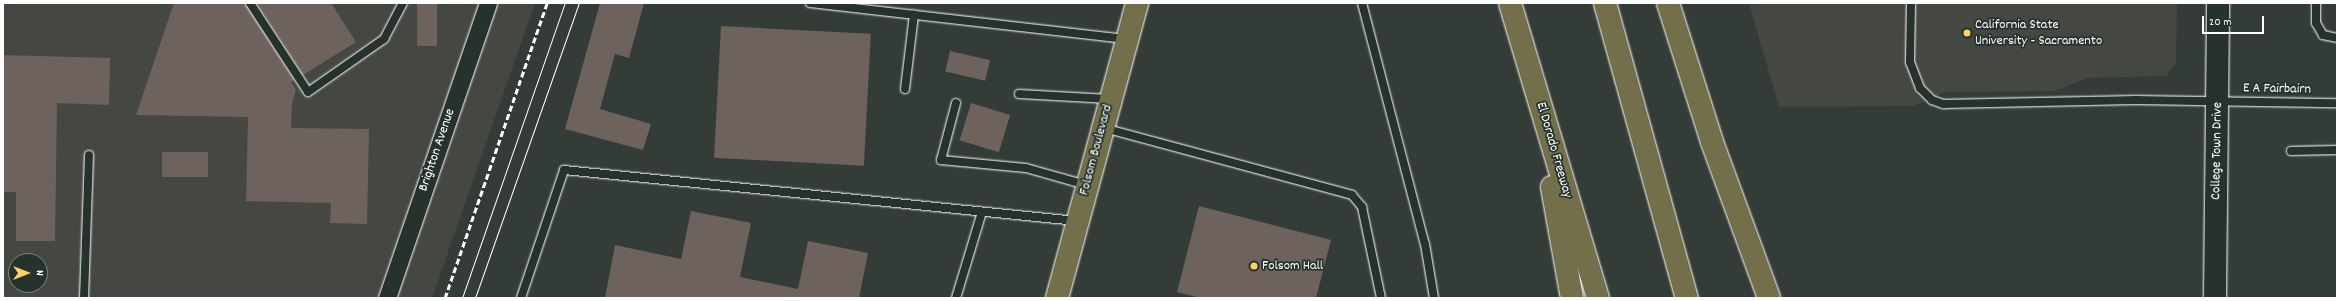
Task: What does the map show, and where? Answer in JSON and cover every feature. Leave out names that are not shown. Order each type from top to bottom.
[{"type":"main road","name":"Folsom Boulevard","points":[[1057,298],[1137,3]]},
{"type":"main road","name":"El Dorado Freeway","points":[[1510,3],[1598,298]]},
{"type":"main road","points":[[1605,3],[1687,298]]},
{"type":"main road","points":[[1668,3],[1712,142],[1769,298]]},
{"type":"main road","points":[[1535,88],[1572,298]]},
{"type":"street","name":"Brighton Avenue","points":[[387,298],[488,3]]},
{"type":"street","name":"College Town Drive","points":[[2215,298],[2218,3]]},
{"type":"lane","points":[[250,3],[308,92],[384,39],[403,3]]},
{"type":"lane","points":[[810,3],[1127,39]]},
{"type":"lane","points":[[1362,3],[1425,244],[1434,298]]},
{"type":"lane","name":"E A Fairbairn","points":[[1911,3],[1910,62],[1920,88],[1932,100],[1943,104],[2217,100],[2337,103]]},
{"type":"lane","points":[[2316,3],[2316,23],[2323,35],[2337,38]]},
{"type":"lane","points":[[905,89],[914,15]]},
{"type":"lane","points":[[1019,94],[1110,99]]},
{"type":"lane","points":[[956,103],[941,160],[1026,168],[1087,185]]},
{"type":"lane","points":[[1103,128],[1352,195],[1362,207],[1381,298]]},
{"type":"lane","points":[[2291,150],[2337,150]]},
{"type":"lane","points":[[84,298],[89,155]]},
{"type":"lane","points":[[521,298],[564,170],[1077,221]]},
{"type":"lane","points":[[956,298],[982,212]]},
{"type":"shaded area","points":[[3,3],[535,3],[432,298],[3,298]]},
{"type":"shaded area","name":"California State University - Sacramento","points":[[1749,3],[2177,3],[2176,63],[2166,76],[2088,78],[2054,91],[1945,92],[1914,106],[1779,107]]},
{"type":"building","points":[[174,3],[245,3],[294,80],[291,82],[296,90],[292,103],[291,128],[369,129],[367,224],[330,223],[331,203],[246,201],[248,117],[136,115]]},
{"type":"building","points":[[257,3],[331,3],[356,42],[303,75]]},
{"type":"building","points":[[417,3],[437,3],[437,46],[417,46]]},
{"type":"building","points":[[600,3],[644,3],[629,58],[615,54],[600,109],[651,124],[643,150],[565,129]]},
{"type":"building","points":[[721,26],[871,34],[864,166],[714,158]]},
{"type":"building","points":[[950,51],[990,60],[985,81],[945,71]]},
{"type":"building","points":[[3,55],[110,58],[109,105],[57,103],[55,241],[16,241],[16,192],[3,192]]},
{"type":"building","points":[[971,103],[1010,115],[999,152],[960,140]]},
{"type":"building","points":[[162,152],[208,152],[208,177],[162,177]]},
{"type":"building","name":"Folsom Hall","points":[[1199,206],[1331,240],[1316,298],[1200,298],[1177,292]]},
{"type":"building","points":[[691,211],[751,223],[740,277],[798,289],[808,241],[868,253],[859,298],[605,298],[615,245],[681,259]]},
{"type":"tram line","points":[[462,298],[565,3]]},
{"type":"tram line","points":[[475,298],[579,3]]},
{"type":"railway","points":[[445,298],[547,3]]},
{"type":"place","name":"California State University - Sacramento","points":[[1967,33]]},
{"type":"place","name":"Folsom Hall","points":[[1254,266]]}]
